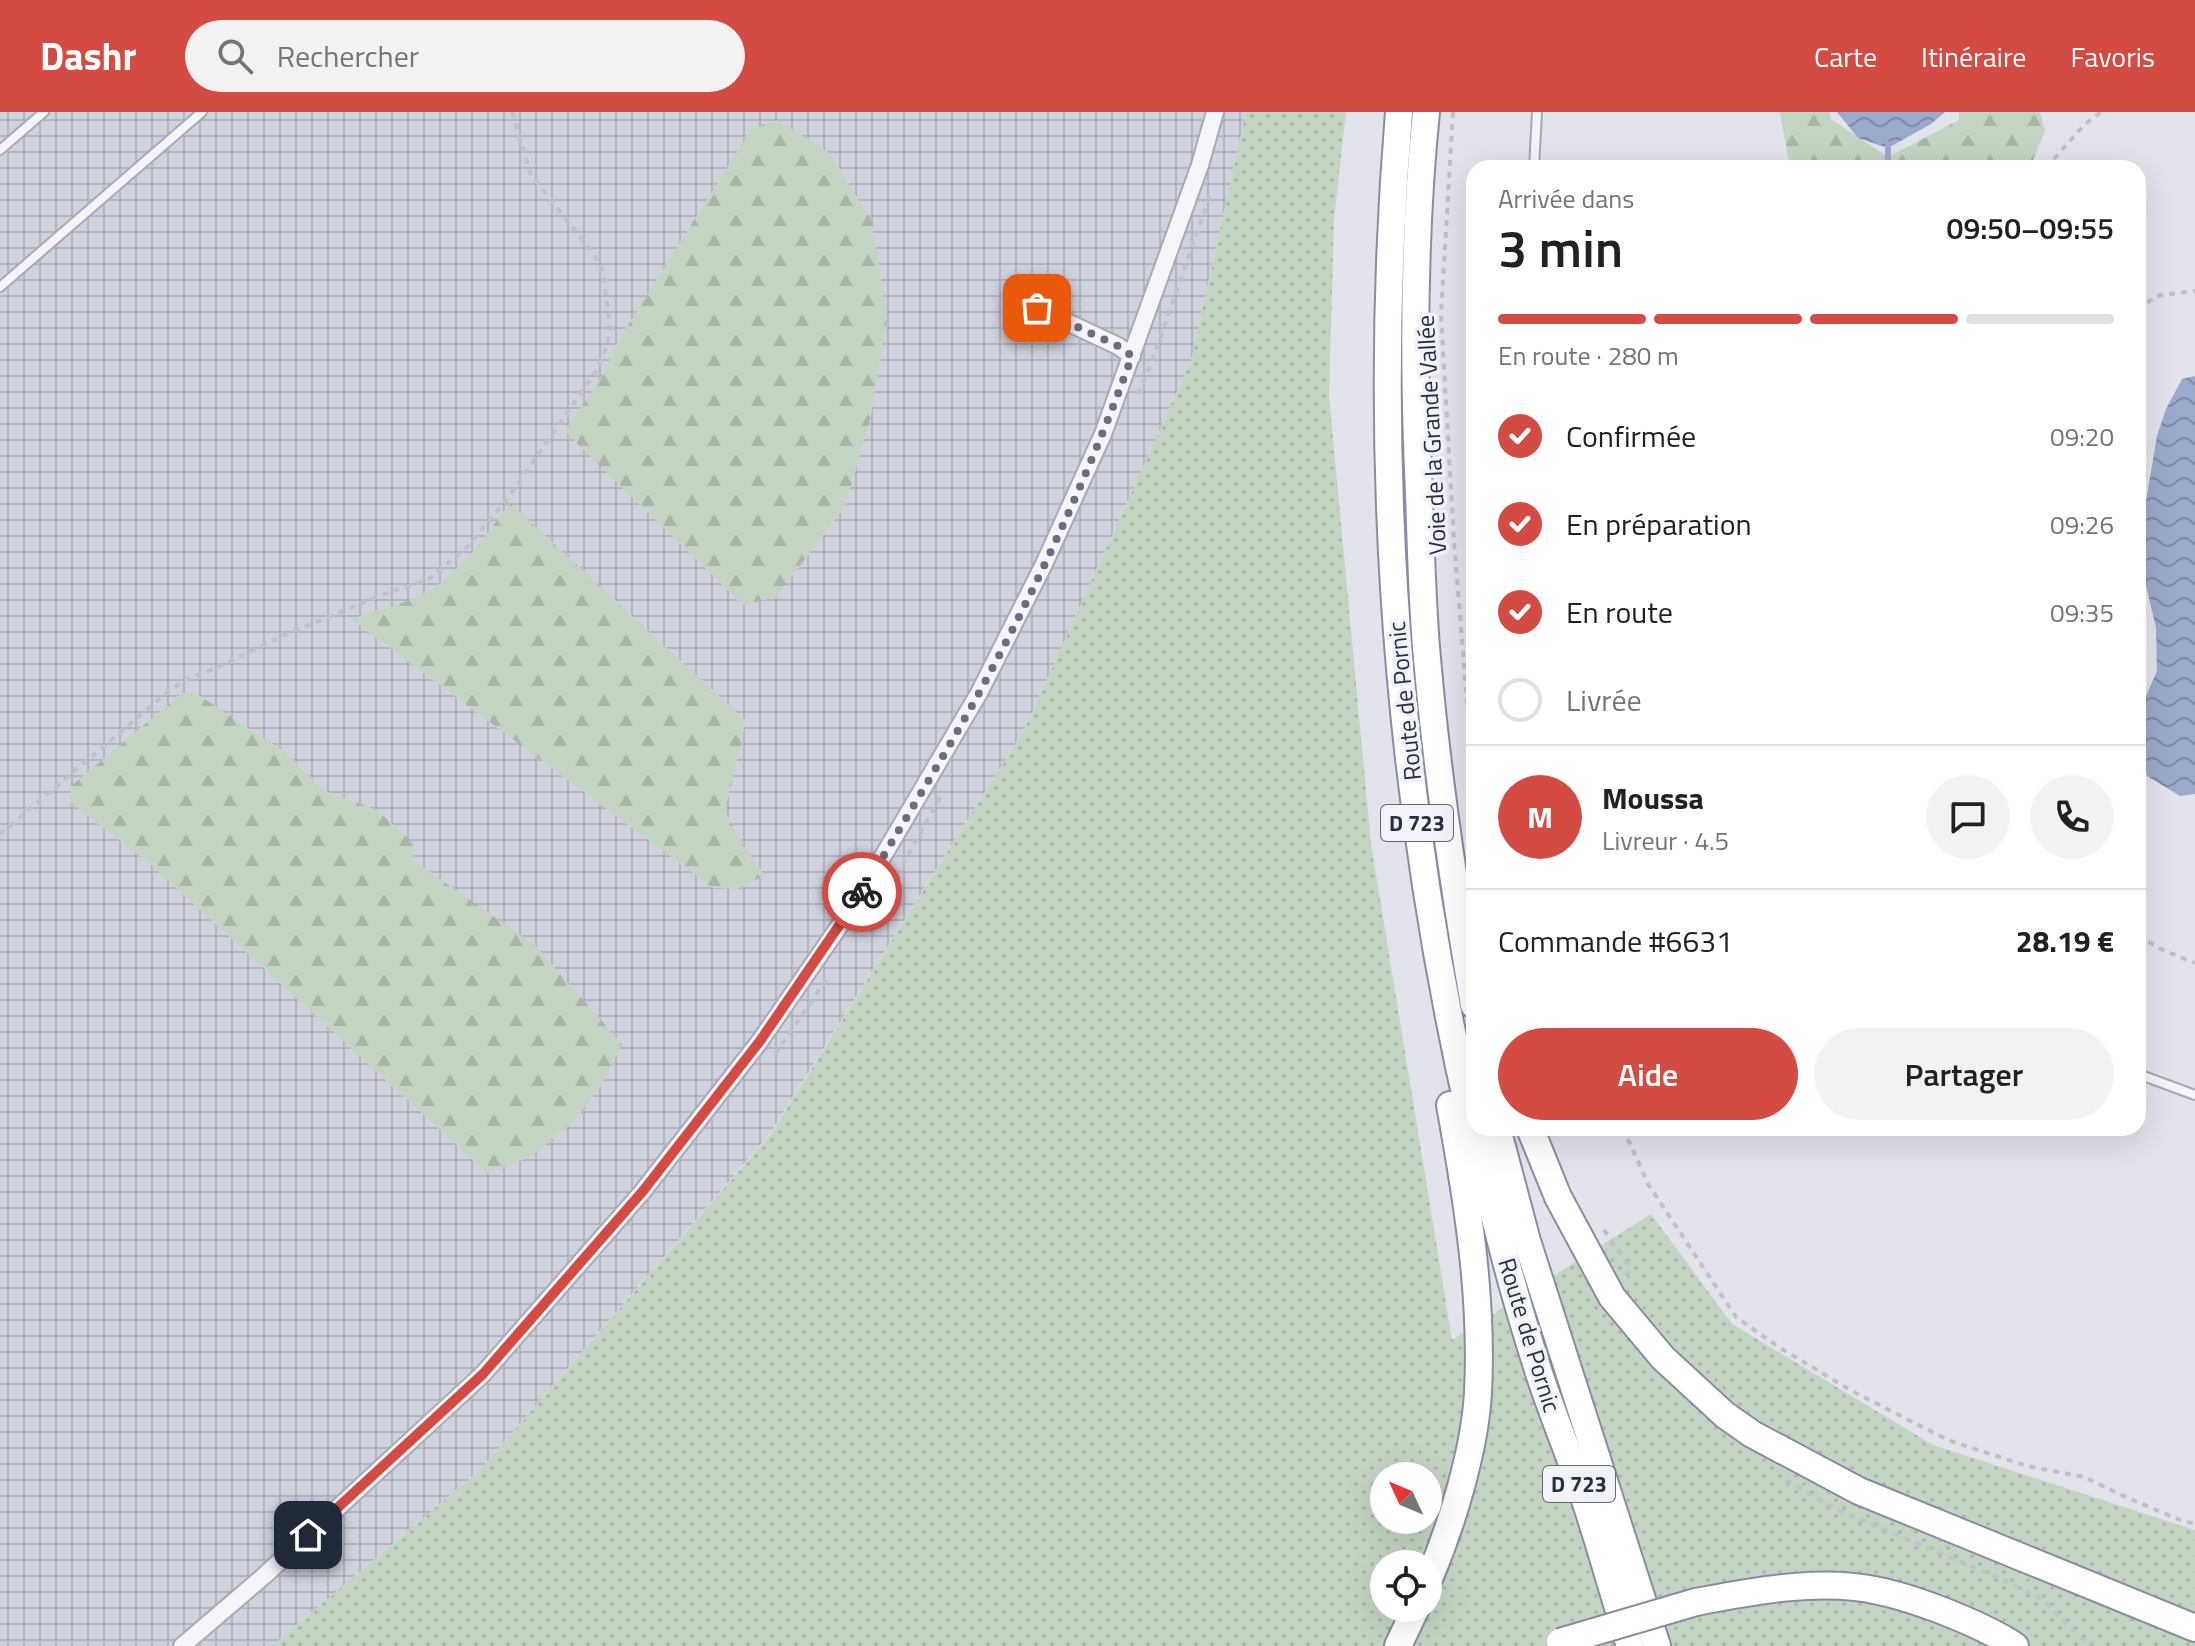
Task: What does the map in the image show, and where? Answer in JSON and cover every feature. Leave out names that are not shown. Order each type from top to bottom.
[{"type":"highway","name":"Route de Pornic","points":[[1426,112],[1415,286],[1416,417],[1428,669],[1466,955]]},
{"type":"highway","name":"Route de Pornic","points":[[1396,116],[1388,288],[1388,469],[1398,661],[1411,778],[1434,932],[1466,1101]]},
{"type":"highway","points":[[1453,875],[1466,896]]},
{"type":"highway","points":[[1439,1550],[1468,1457],[1478,1394],[1477,1314],[1467,1197],[1449,1099],[1459,1072]]},
{"type":"highway","name":"Route de Pornic","points":[[1475,1136],[1497,1228],[1539,1371],[1582,1492],[1630,1646]]},
{"type":"highway","name":"Route de Pornic","points":[[1499,1136],[1527,1241],[1657,1646]]},
{"type":"highway","points":[[1533,1136],[1558,1197],[1612,1297],[1663,1358],[1725,1415],[1752,1434],[1859,1491],[2195,1628]]},
{"type":"highway","name":"D 723","points":[[1539,1371],[1615,1646]]},
{"type":"highway","points":[[1554,1644],[1696,1602],[1777,1588],[1816,1586],[1877,1590],[1918,1602],[1962,1618],[2015,1646]]},
{"type":"highway","points":[[1398,1646],[1409,1622]]},
{"type":"street","points":[[182,1646],[265,1575],[483,1374],[643,1191],[760,1041],[856,902],[979,693],[1044,564],[1090,463],[1132,356],[1200,165],[1215,112]]},
{"type":"street","points":[[1037,308],[1118,346],[1132,356]]},
{"type":"lane","points":[[0,150],[44,112]]},
{"type":"lane","points":[[0,287],[202,112]]},
{"type":"lane","points":[[1534,160],[1537,112]]},
{"type":"lane","points":[[2146,1077],[2195,1095]]},
{"type":"path","points":[[0,834],[170,690],[189,678],[285,635],[376,597],[429,579],[467,547],[508,498],[595,373],[608,344],[609,320],[603,272],[593,253],[531,175],[512,112]]},
{"type":"path","name":"Voie de la Grande Vallée","points":[[1453,112],[1441,315],[1466,690]]},
{"type":"path","points":[[2053,160],[2084,125],[2101,112]]},
{"type":"path","points":[[1133,406],[1151,364],[1212,187]]},
{"type":"path","points":[[2146,304],[2156,296],[2195,291]]},
{"type":"path","points":[[876,908],[945,790]]},
{"type":"path","points":[[2146,940],[2195,963]]},
{"type":"path","points":[[772,1058],[833,971]]},
{"type":"path","points":[[1627,1136],[1648,1184],[1674,1224],[1736,1317],[1756,1332],[1852,1391],[1948,1440],[2027,1466],[2084,1477],[2195,1524]]},
{"type":"shaded area","points":[[0,112],[1246,112],[1191,361],[1024,730],[769,1135],[480,1470],[272,1646],[0,1646]]},
{"type":"green space","points":[[1246,112],[1346,112],[1334,219],[1329,396],[1371,844],[1452,1340],[1651,1214],[1732,1324],[1933,1445],[2195,1530],[2195,1646],[272,1646],[480,1470],[770,1135],[1024,730],[1191,361]]},
{"type":"green space","points":[[1780,112],[1830,112],[1831,119],[1888,157],[1959,120],[1959,112],[2040,112],[2045,131],[2033,160],[1789,160]]},
{"type":"green space","points":[[778,120],[831,154],[872,222],[887,319],[871,416],[845,507],[776,597],[743,605],[566,433],[606,370],[615,346],[752,128]]},
{"type":"green space","points":[[510,503],[746,721],[725,811],[744,847],[765,875],[738,889],[713,888],[351,619],[406,601],[436,586],[471,553]]},
{"type":"green space","points":[[182,693],[197,694],[285,752],[323,790],[377,810],[413,843],[414,861],[535,945],[622,1044],[603,1083],[573,1122],[531,1157],[487,1173],[149,863],[70,802],[70,787]]},
{"type":"water","points":[[1837,112],[1945,112],[1931,124],[1888,148],[1858,138]]},
{"type":"water","points":[[2195,376],[2195,794],[2180,796],[2146,773],[2146,696],[2157,671],[2156,628],[2146,585],[2146,501],[2157,436],[2166,409],[2182,379]]},
{"type":"waterway","points":[[1888,144],[1888,160]]},
{"type":"way so far","points":[[862,892],[979,693],[1044,564],[1103,434],[1132,356],[1118,346],[1037,308]]},
{"type":"route","points":[[308,1535],[483,1374],[643,1191],[760,1041],[862,892]]}]
